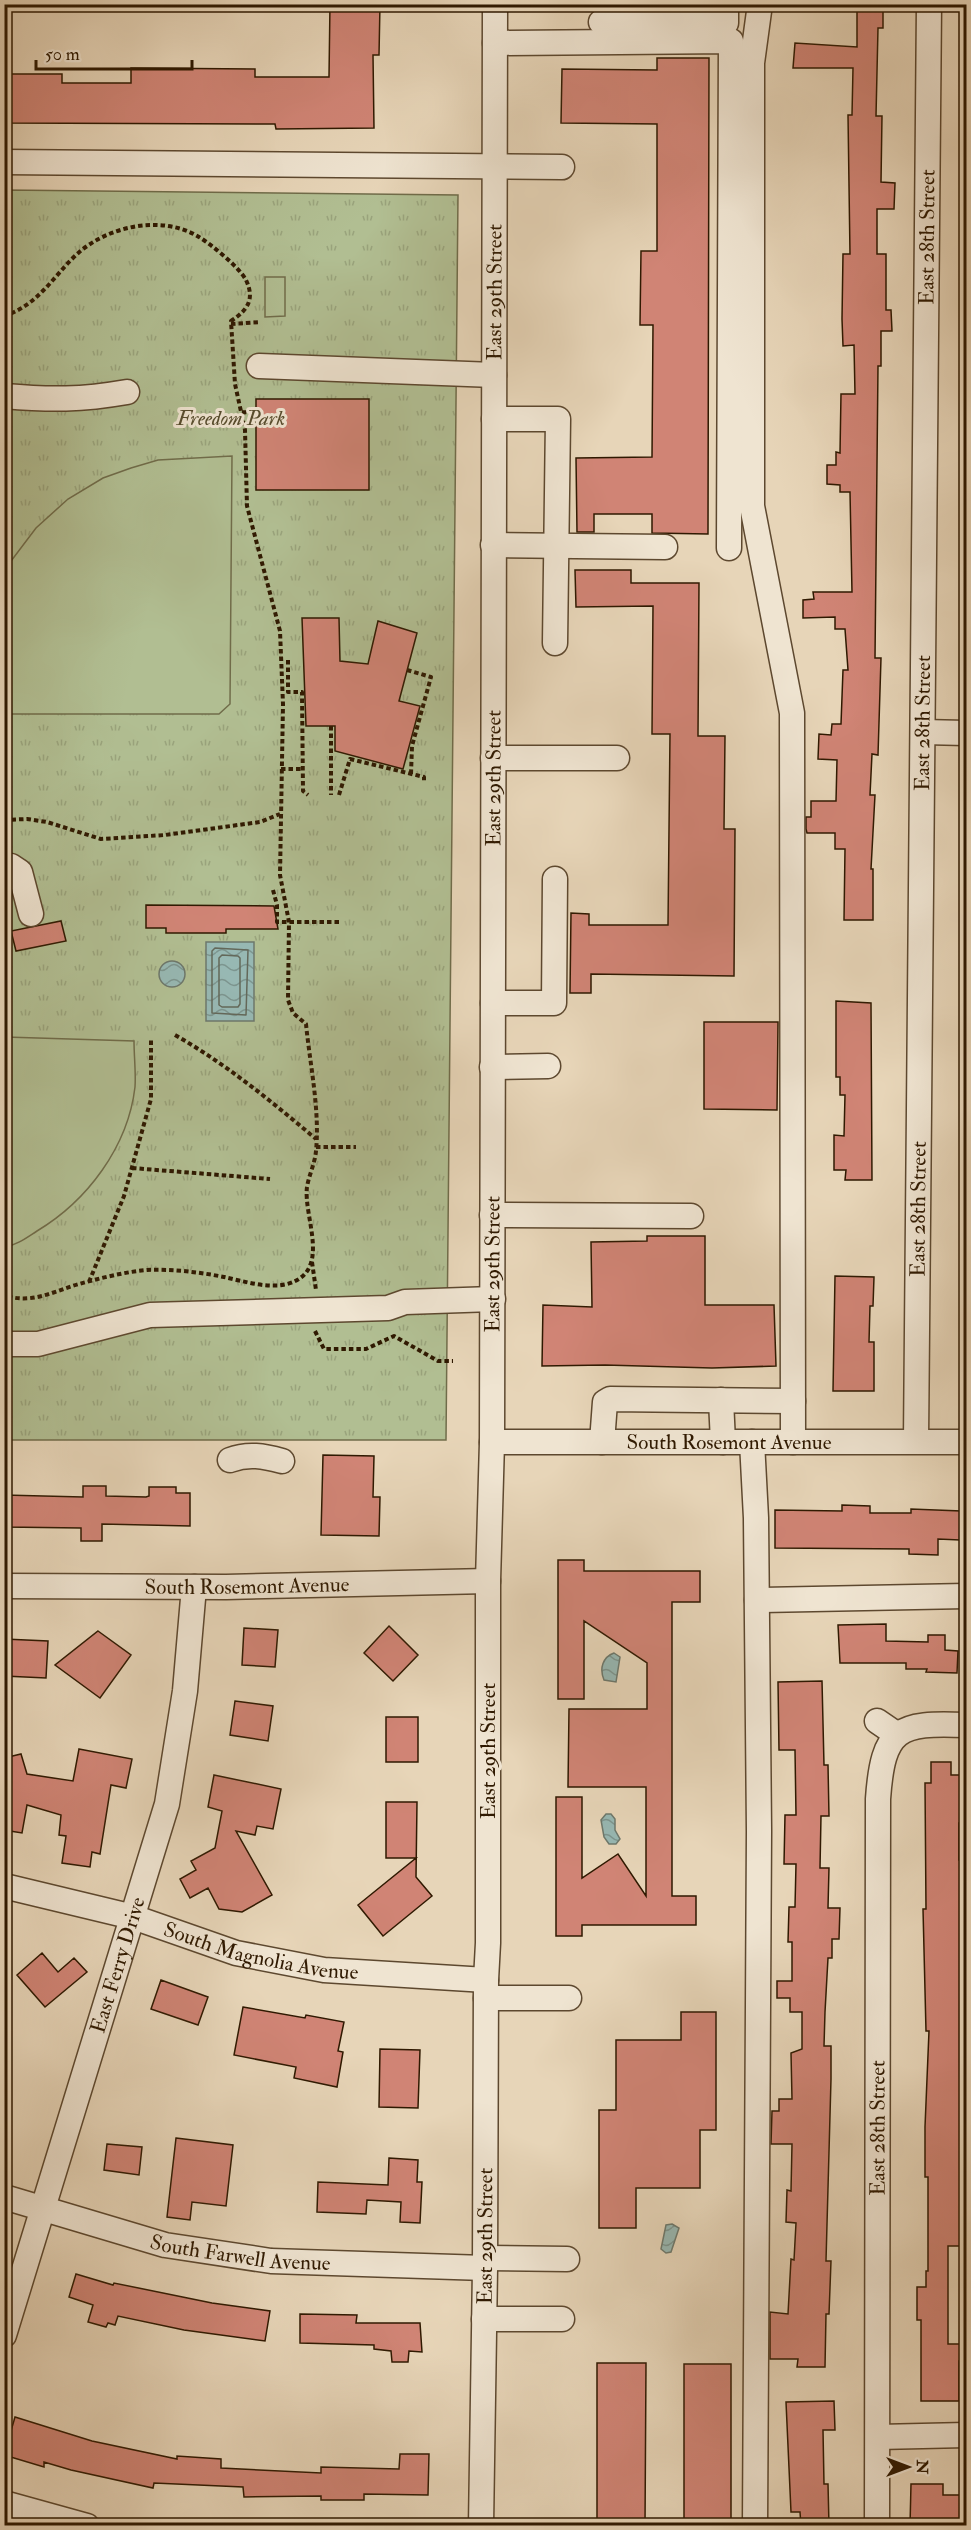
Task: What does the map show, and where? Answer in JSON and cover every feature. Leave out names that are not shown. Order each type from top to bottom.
[{"type":"street","name":"East 29th Street","points":[[481,2526],[488,1942],[488,1581],[493,1299],[495,4]]},
{"type":"street","points":[[601,22],[726,23],[726,4]]},
{"type":"street","points":[[760,4],[752,63],[752,506],[792,713],[793,1442]]},
{"type":"street","name":"East 28th Street","points":[[916,1441],[929,4]]},
{"type":"street","points":[[495,43],[731,41],[729,548]]},
{"type":"street","points":[[4,162],[562,167]]},
{"type":"street","points":[[259,366],[494,375]]},
{"type":"street","points":[[4,396],[51,400],[83,399],[127,392]]},
{"type":"street","points":[[494,420],[558,419],[555,643]]},
{"type":"street","points":[[493,545],[665,547]]},
{"type":"street","points":[[923,732],[966,733]]},
{"type":"street","points":[[493,758],[616,758]]},
{"type":"street","points":[[4,865],[11,866],[20,872],[31,914]]},
{"type":"street","points":[[493,1003],[554,1003],[555,879]]},
{"type":"street","points":[[492,1067],[548,1066]]},
{"type":"street","points":[[492,1215],[692,1216]]},
{"type":"street","points":[[4,1344],[38,1344],[150,1315],[388,1308],[405,1302],[493,1299]]},
{"type":"street","points":[[602,1442],[605,1402],[610,1399],[793,1401]]},
{"type":"street","points":[[721,1400],[723,1442]]},
{"type":"street","name":"South Rosemont Avenue","points":[[492,1442],[966,1442]]},
{"type":"street","points":[[752,1442],[757,1599],[759,2091],[755,2526]]},
{"type":"street","points":[[230,1460],[242,1455],[282,1461]]},
{"type":"street","name":"South Rosemont Avenue","points":[[4,1586],[194,1587],[488,1581]]},
{"type":"street","name":"East Ferry Drive","points":[[4,2335],[45,2208],[167,1804],[185,1691],[194,1587]]},
{"type":"street","points":[[757,1599],[966,1596]]},
{"type":"street","name":"East 28th Street","points":[[877,2526],[878,1799],[884,1756],[890,1742],[886,1728],[924,1724],[966,1725]]},
{"type":"street","name":"South Magnolia Avenue","points":[[4,1886],[133,1917],[236,1953],[324,1970],[569,1998]]},
{"type":"street","name":"South Farwell Avenue","points":[[4,2197],[165,2245],[271,2261],[485,2263],[567,2259]]},
{"type":"street","points":[[484,2319],[562,2319]]},
{"type":"street","points":[[878,2436],[966,2435]]},
{"type":"street","points":[[4,2503],[87,2526]]},
{"type":"path","points":[[4,316],[29,305],[79,253],[97,241],[138,226],[154,225],[192,232],[207,242],[243,275],[249,287],[248,307],[231,321],[235,384],[242,412],[247,506],[280,631],[283,704],[280,875],[289,922],[288,1000],[293,1013],[306,1024],[314,1090],[316,1139],[307,1188],[311,1217],[312,1262],[305,1274],[296,1280],[288,1284],[253,1283],[198,1273],[146,1270],[89,1281],[36,1298],[23,1299],[4,1295]]},
{"type":"path","points":[[231,324],[260,322]]},
{"type":"path","points":[[242,412],[256,413]]},
{"type":"path","points":[[288,660],[288,692],[302,692],[303,790],[308,795]]},
{"type":"path","points":[[406,670],[431,677],[412,746],[411,774]]},
{"type":"path","points":[[331,726],[331,795]]},
{"type":"path","points":[[339,795],[348,757],[424,777],[424,782]]},
{"type":"path","points":[[281,769],[303,769]]},
{"type":"path","points":[[4,820],[27,819],[47,822],[101,838],[165,835],[268,820],[280,814]]},
{"type":"path","points":[[273,890],[277,905],[277,922],[341,922]]},
{"type":"path","points":[[175,1035],[208,1053],[316,1139]]},
{"type":"path","points":[[89,1281],[124,1196],[151,1099],[151,1039]]},
{"type":"path","points":[[316,1147],[356,1147]]},
{"type":"path","points":[[132,1168],[270,1179]]},
{"type":"green space","name":"Freedom Park","points":[[5,190],[458,195],[446,1440],[5,1440]]},
{"type":"green space","points":[[265,277],[285,277],[285,316],[265,317]]},
{"type":"green space","points":[[232,456],[230,704],[219,714],[5,714],[5,569],[36,528],[68,499],[103,478],[158,460]]},
{"type":"green space","points":[[5,1037],[134,1041],[135,1087],[124,1131],[102,1170],[88,1188],[55,1219],[14,1245],[5,1247]]},
{"type":"water","points":[[206,942],[254,942],[254,1021],[206,1021]]},
{"type":"water","points":[[172,961],[181,965],[185,974],[181,983],[172,987],[163,983],[159,974],[163,965]]},
{"type":"water","points":[[614,1653],[620,1657],[616,1682],[604,1680],[602,1671],[605,1660]]},
{"type":"water","points":[[606,1814],[611,1814],[615,1819],[615,1830],[620,1839],[616,1844],[609,1844],[604,1837],[601,1820]]},
{"type":"water","points":[[672,2224],[679,2228],[671,2252],[666,2253],[661,2249],[666,2225]]},
{"type":"building","points":[[330,4],[380,4],[379,55],[373,55],[374,128],[276,129],[275,124],[4,123],[4,74],[62,74],[62,83],[131,83],[131,68],[255,69],[255,77],[329,77]]},
{"type":"building","points":[[857,4],[883,4],[883,28],[878,28],[876,116],[882,116],[881,182],[895,183],[894,209],[877,209],[877,254],[886,254],[886,310],[891,310],[892,331],[881,331],[881,366],[878,366],[875,658],[881,658],[878,755],[872,754],[870,795],[875,795],[871,869],[873,869],[873,920],[844,920],[845,849],[835,849],[835,833],[807,833],[806,829],[806,817],[811,817],[811,801],[836,801],[837,760],[818,759],[819,734],[831,735],[832,724],[841,724],[843,670],[848,670],[845,629],[835,629],[835,617],[803,618],[803,600],[814,599],[813,592],[852,592],[850,492],[840,492],[840,485],[827,484],[827,465],[836,465],[836,452],[840,453],[841,394],[855,394],[854,345],[843,346],[842,319],[843,254],[850,254],[848,115],[852,115],[853,68],[793,68],[795,43],[857,47]]},
{"type":"building","points":[[657,58],[709,58],[708,534],[652,533],[652,514],[594,514],[594,532],[577,532],[576,458],[652,457],[653,325],[640,325],[641,251],[657,251],[657,124],[561,123],[562,69],[657,70]]},
{"type":"building","points":[[256,399],[369,399],[369,490],[256,490]]},
{"type":"building","points":[[575,570],[631,570],[631,583],[699,583],[698,736],[725,736],[724,829],[735,829],[734,976],[591,974],[591,993],[570,993],[571,913],[589,914],[589,925],[668,925],[670,734],[652,734],[653,606],[576,607]]},
{"type":"building","points":[[302,618],[339,618],[340,661],[368,664],[378,621],[417,633],[399,701],[420,706],[403,769],[335,751],[335,726],[306,726]]},
{"type":"building","points":[[146,905],[274,906],[278,929],[226,929],[226,933],[166,933],[166,928],[146,928]]},
{"type":"building","points":[[61,921],[66,941],[16,951],[11,931]]},
{"type":"building","points":[[836,1001],[871,1003],[872,1180],[845,1180],[846,1170],[834,1170],[834,1135],[844,1136],[845,1095],[840,1095],[840,1077],[836,1077]]},
{"type":"building","points":[[704,1022],[778,1022],[777,1110],[704,1109]]},
{"type":"building","points":[[647,1236],[705,1236],[705,1305],[774,1305],[776,1366],[712,1368],[542,1366],[543,1305],[592,1307],[591,1242],[647,1241]]},
{"type":"building","points":[[835,1276],[874,1277],[869,1342],[874,1342],[874,1391],[833,1391]]},
{"type":"building","points":[[323,1455],[374,1456],[373,1497],[380,1497],[379,1536],[321,1535]]},
{"type":"building","points":[[83,1486],[106,1486],[106,1496],[146,1497],[149,1496],[149,1487],[176,1487],[176,1493],[190,1493],[190,1526],[102,1524],[102,1541],[81,1541],[81,1528],[4,1527],[4,1495],[83,1497]]},
{"type":"building","points":[[842,1505],[870,1506],[870,1513],[911,1513],[911,1509],[961,1511],[960,1540],[938,1539],[938,1555],[909,1554],[909,1549],[775,1548],[775,1510],[842,1511]]},
{"type":"building","points":[[558,1560],[584,1560],[584,1571],[700,1571],[700,1602],[672,1602],[672,1896],[696,1896],[696,1925],[582,1925],[582,1936],[556,1936],[556,1797],[582,1797],[582,1878],[618,1854],[646,1896],[646,1787],[568,1787],[569,1709],[647,1709],[647,1663],[584,1621],[584,1699],[558,1699]]},
{"type":"building","points":[[886,1624],[886,1641],[928,1642],[928,1635],[945,1635],[945,1650],[958,1651],[957,1673],[906,1669],[906,1663],[840,1663],[838,1625]]},
{"type":"building","points":[[389,1626],[418,1655],[393,1681],[364,1653]]},
{"type":"building","points":[[244,1628],[278,1630],[275,1667],[242,1665]]},
{"type":"building","points":[[98,1631],[131,1655],[100,1698],[55,1665]]},
{"type":"building","points":[[4,1639],[48,1641],[46,1678],[4,1676]]},
{"type":"building","points":[[822,1681],[824,1765],[828,1765],[829,1816],[821,1816],[820,1868],[829,1868],[828,1908],[840,1908],[839,1939],[832,1939],[832,1958],[828,1958],[824,2046],[831,2046],[826,2261],[831,2261],[829,2314],[826,2314],[825,2367],[797,2367],[798,2359],[770,2359],[770,2312],[788,2314],[791,2259],[794,2260],[796,2223],[786,2222],[787,2190],[791,2191],[792,2144],[771,2144],[772,2111],[779,2111],[779,2099],[792,2099],[791,2053],[802,2049],[802,2012],[790,2012],[790,1998],[777,1998],[777,1981],[792,1981],[792,1942],[788,1942],[789,1907],[795,1907],[796,1864],[784,1864],[785,1815],[796,1815],[795,1750],[779,1750],[778,1682]]},
{"type":"building","points":[[235,1701],[273,1706],[268,1741],[230,1735]]},
{"type":"building","points":[[386,1717],[418,1717],[418,1762],[386,1762]]},
{"type":"building","points":[[79,1749],[132,1759],[126,1788],[111,1785],[100,1854],[92,1852],[90,1867],[62,1863],[66,1836],[59,1835],[61,1815],[27,1805],[22,1833],[4,1830],[4,1758],[21,1754],[27,1774],[73,1781]]},
{"type":"building","points":[[931,1762],[951,1762],[951,1775],[965,1775],[966,1782],[965,1823],[959,1823],[959,1860],[966,1860],[966,2107],[964,2107],[966,2246],[948,2246],[948,2344],[966,2344],[966,2361],[959,2361],[959,2401],[921,2401],[921,2320],[917,2320],[917,2287],[926,2287],[926,2271],[928,2271],[928,2177],[925,2177],[925,2127],[929,2031],[926,2031],[923,1909],[926,1909],[925,1783],[931,1783]]},
{"type":"building","points":[[214,1775],[281,1789],[273,1829],[257,1826],[255,1835],[236,1831],[272,1895],[242,1912],[219,1909],[208,1888],[190,1898],[180,1879],[196,1870],[191,1861],[215,1848],[222,1811],[208,1807]]},
{"type":"building","points":[[386,1802],[417,1802],[416,1877],[432,1896],[383,1936],[358,1905],[416,1858],[386,1858]]},
{"type":"building","points":[[42,1953],[58,1972],[74,1958],[87,1972],[45,2007],[17,1975]]},
{"type":"building","points":[[161,1980],[208,1997],[198,2025],[151,2009]]},
{"type":"building","points":[[243,2007],[344,2022],[338,2051],[343,2052],[337,2087],[294,2078],[296,2067],[234,2055]]},
{"type":"building","points":[[681,2012],[716,2012],[716,2130],[700,2130],[700,2188],[636,2188],[636,2228],[599,2228],[599,2110],[616,2110],[616,2040],[681,2040]]},
{"type":"building","points":[[380,2049],[420,2050],[418,2108],[379,2107]]},
{"type":"building","points":[[176,2138],[233,2145],[226,2206],[192,2202],[190,2220],[167,2217]]},
{"type":"building","points":[[107,2144],[142,2147],[139,2175],[104,2170]]},
{"type":"building","points":[[389,2158],[418,2160],[417,2182],[422,2182],[420,2223],[400,2222],[401,2202],[367,2200],[366,2214],[317,2212],[318,2182],[388,2185]]},
{"type":"building","points":[[76,2274],[113,2285],[114,2283],[212,2303],[270,2311],[265,2341],[184,2330],[118,2316],[115,2325],[108,2323],[106,2327],[88,2322],[93,2305],[69,2297]]},
{"type":"building","points":[[300,2314],[357,2315],[356,2323],[420,2323],[422,2352],[409,2351],[408,2362],[392,2362],[391,2351],[374,2349],[374,2345],[300,2343]]},
{"type":"building","points":[[597,2363],[646,2363],[645,2526],[597,2526]]},
{"type":"building","points":[[684,2364],[731,2364],[731,2526],[684,2526]]},
{"type":"building","points":[[834,2401],[835,2430],[823,2430],[824,2484],[828,2484],[829,2526],[801,2526],[800,2512],[791,2512],[786,2402]]},
{"type":"building","points":[[15,2417],[92,2441],[177,2459],[177,2456],[221,2459],[221,2468],[321,2473],[321,2467],[399,2469],[400,2454],[429,2454],[428,2495],[364,2494],[364,2500],[321,2500],[321,2496],[244,2497],[243,2487],[154,2483],[153,2488],[44,2462],[44,2467],[4,2455]]},
{"type":"building","points":[[911,2484],[943,2484],[943,2495],[966,2495],[966,2523],[961,2523],[961,2526],[910,2526]]}]
